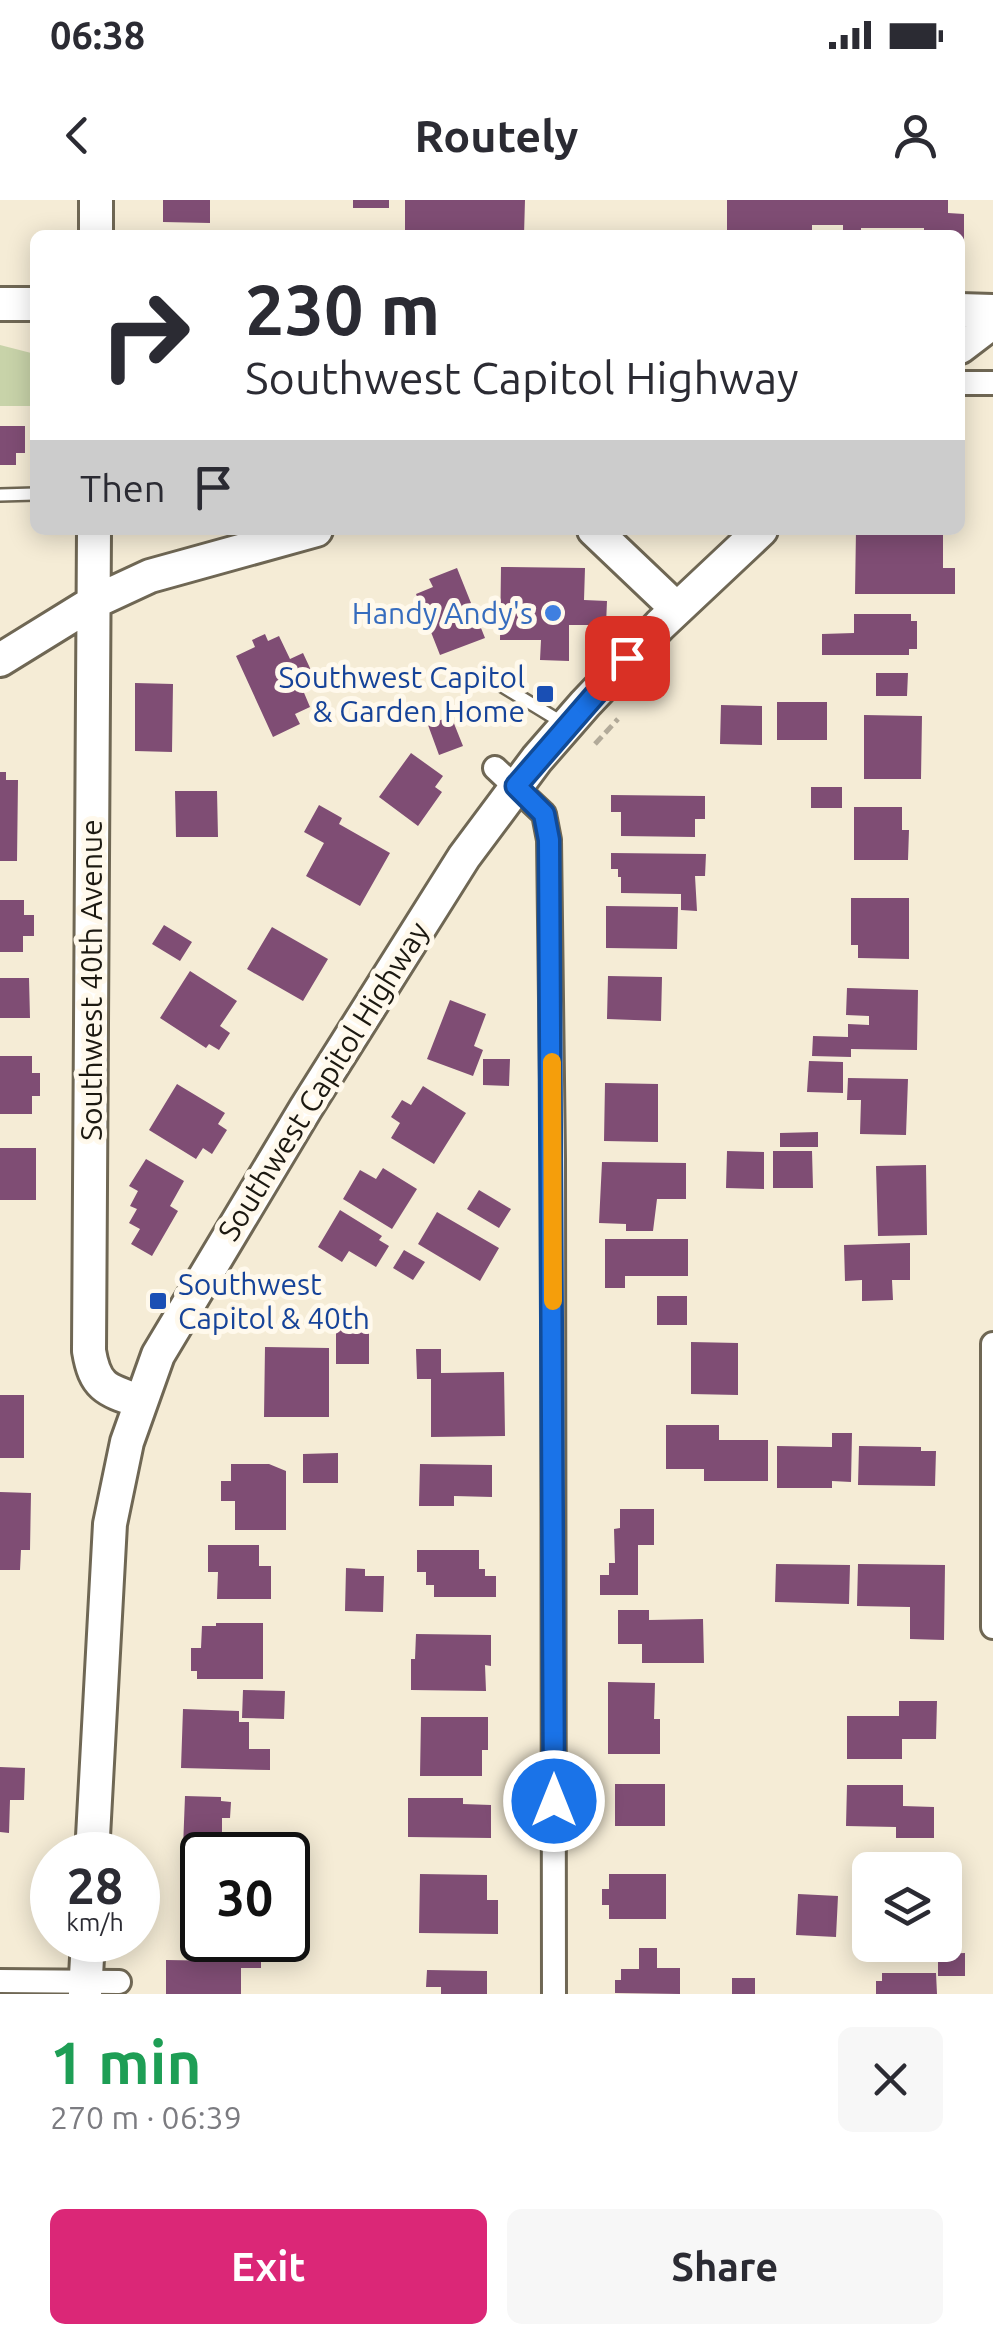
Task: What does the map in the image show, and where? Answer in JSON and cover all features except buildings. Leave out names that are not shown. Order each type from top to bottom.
[{"type":"street","points":[[96,200],[96,230]]},
{"type":"street","points":[[0,304],[30,304]]},
{"type":"street","points":[[965,340],[986,310]]},
{"type":"street","points":[[965,383],[993,383]]},
{"type":"street","name":"Southwest 40th Avenue","points":[[94,535],[89,1350],[102,1386],[139,1401]]},
{"type":"street","points":[[0,660],[94,602],[150,576],[298,535]]},
{"type":"street","points":[[599,535],[677,608]]},
{"type":"street","name":"Southwest Capitol Highway","points":[[93,1832],[110,1524],[119,1471],[139,1401],[173,1326],[506,777],[567,725],[677,608],[756,535]]},
{"type":"street","points":[[506,777],[544,814],[549,840],[554,1994]]},
{"type":"street","points":[[993,1344],[993,1627]]},
{"type":"street","points":[[0,1980],[97,1986]]},
{"type":"lane","points":[[0,495],[30,494]]},
{"type":"lane","points":[[499,684],[567,725]]},
{"type":"path","points":[[594,746],[628,707]]},
{"type":"green space","points":[[0,345],[30,353],[30,406],[0,406]]},
{"type":"slow traffic","points":[[552,1062],[553,1301]]},
{"type":"place","name":"Handy Andy's","points":[[553,613]]},
{"type":"place","name":"Southwest Capitol & Garden Home","points":[[545,694]]},
{"type":"place","name":"Southwest Capitol & 40th","points":[[158,1301]]},
{"type":"route","points":[[554,1801],[549,840],[544,814],[516,786],[627,658]]}]
